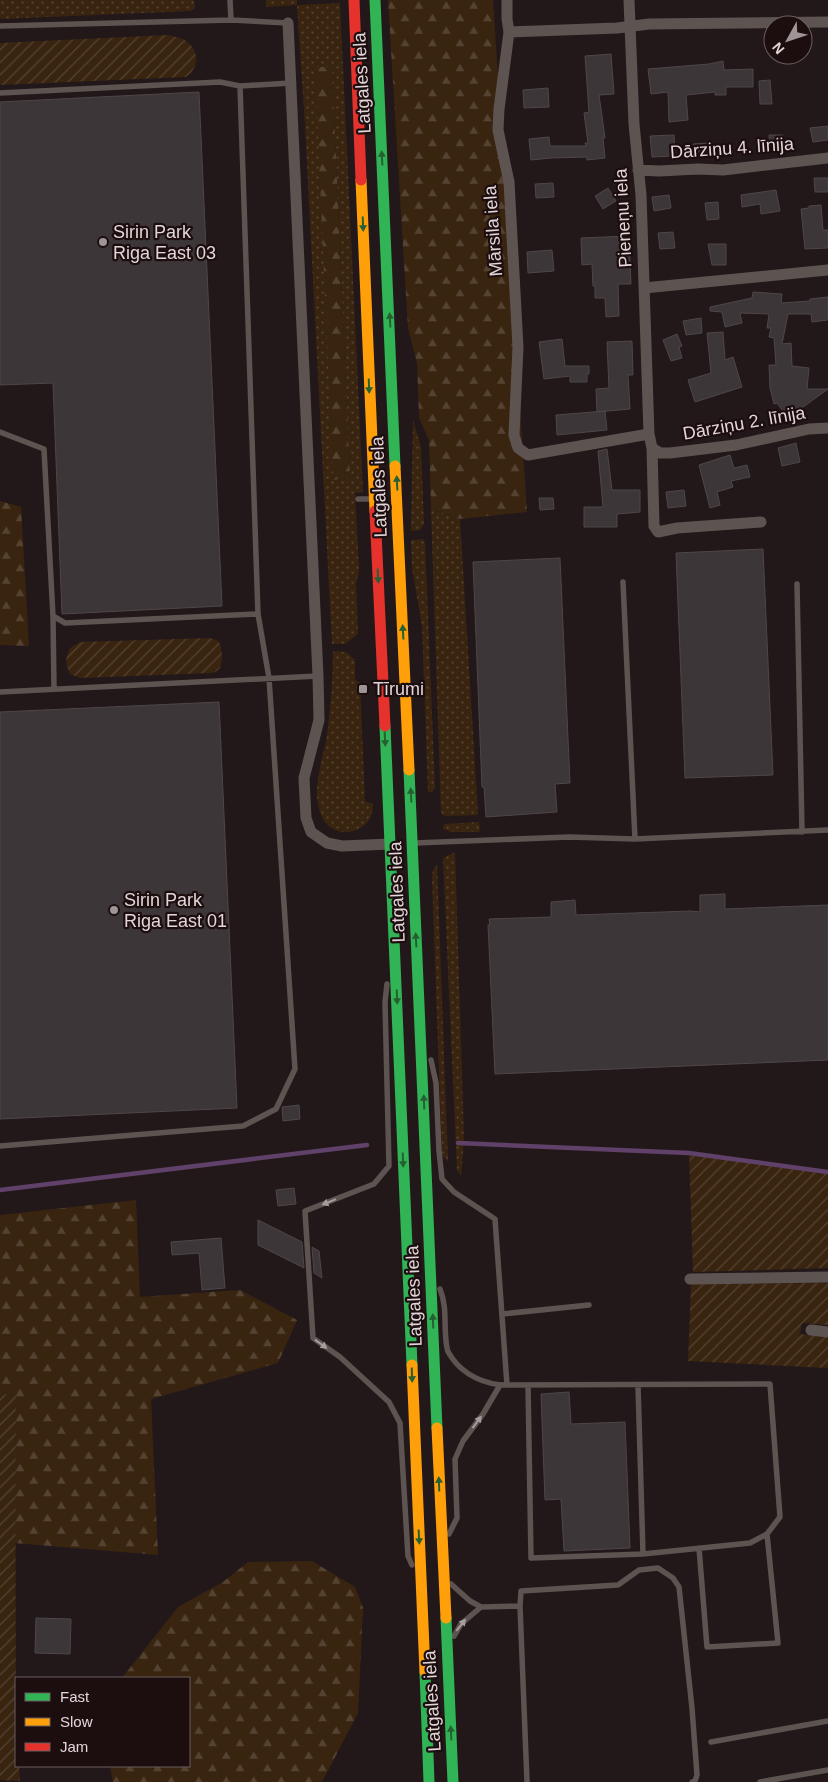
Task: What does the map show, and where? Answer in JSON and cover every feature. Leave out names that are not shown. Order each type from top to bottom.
[{"type":"highway","name":"Latgales iela","points":[[354,0],[429,1782]]},
{"type":"highway","name":"Latgales iela","points":[[376,0],[453,1782]]},
{"type":"highway","points":[[391,844],[413,843]]},
{"type":"street","name":"Mārsila iela","points":[[506,0],[509,32],[498,130],[509,182],[518,338],[514,435],[518,448],[528,456],[649,434]]},
{"type":"street","name":"Pieneņu iela","points":[[629,0],[641,195],[649,434]]},
{"type":"street","points":[[509,32],[630,26],[828,22]]},
{"type":"street","points":[[288,23],[319,720],[304,778],[306,818],[311,832],[327,843],[342,846],[391,844]]},
{"type":"street","name":"Dārziņu 4. līnija","points":[[638,170],[659,171],[698,168],[723,170],[828,158]]},
{"type":"street","points":[[644,288],[828,270]]},
{"type":"street","name":"Dārziņu 2. līnija","points":[[652,448],[660,453],[670,453],[736,445],[810,429],[828,428]]},
{"type":"street","points":[[649,434],[652,448],[652,509],[654,526],[658,532],[677,528],[761,522]]},
{"type":"street","points":[[690,1279],[828,1277]]},
{"type":"street","points":[[811,1330],[828,1332]]},
{"type":"lane","points":[[230,0],[231,20]]},
{"type":"lane","points":[[0,26],[231,20],[288,23]]},
{"type":"lane","points":[[0,93],[220,82],[240,86],[290,84]]},
{"type":"lane","points":[[0,1146],[243,1126],[276,1108],[295,1069],[269,678],[258,614],[240,86]]},
{"type":"lane","points":[[0,432],[44,449],[53,616],[54,689]]},
{"type":"lane","points":[[358,499],[374,499]]},
{"type":"lane","points":[[623,582],[635,839]]},
{"type":"lane","points":[[797,584],[802,832]]},
{"type":"lane","points":[[53,616],[65,623],[258,614]]},
{"type":"lane","points":[[0,692],[318,676]]},
{"type":"lane","points":[[413,843],[569,837],[635,839],[828,830]]},
{"type":"lane","name":"Latgales iela","points":[[395,964],[387,981],[385,1002],[389,1166],[374,1184],[305,1211],[313,1338],[340,1357],[389,1402],[400,1423],[408,1556],[422,1585]]},
{"type":"lane","points":[[421,1041],[431,1058],[436,1083],[442,1179],[454,1192],[495,1219],[507,1385]]},
{"type":"lane","points":[[430,1261],[445,1302],[447,1350],[457,1365],[484,1382],[500,1385],[770,1384],[780,1517],[767,1534],[750,1543],[643,1554],[531,1558],[528,1385]]},
{"type":"lane","points":[[502,1314],[589,1305]]},
{"type":"lane","points":[[638,1384],[643,1554]]},
{"type":"lane","points":[[442,1549],[456,1518],[455,1459],[463,1441],[483,1414],[500,1385]]},
{"type":"lane","points":[[699,1548],[707,1647],[778,1643],[767,1534]]},
{"type":"lane","points":[[526,1782],[521,1591],[618,1585],[638,1570],[658,1568],[673,1578],[679,1587],[697,1775],[696,1781],[692,1782]]},
{"type":"lane","points":[[444,1578],[470,1601],[481,1607],[520,1606]]},
{"type":"lane","points":[[447,1648],[460,1624],[481,1607]]},
{"type":"lane","points":[[711,1742],[828,1721]]},
{"type":"lane","points":[[760,1782],[787,1780],[828,1770]]},
{"type":"green space","points":[[0,0],[194,0],[195,8],[191,11],[0,19]]},
{"type":"green space","points":[[266,0],[297,0],[297,5],[266,7]]},
{"type":"green space","points":[[388,0],[493,0],[527,512],[460,519],[431,509],[429,440],[419,418],[417,363],[408,328]]},
{"type":"green space","points":[[340,3],[363,492],[355,493],[359,571],[356,584],[358,634],[345,644],[332,644],[297,5]],"holes":[[[332,67],[350,478],[333,480]]]},
{"type":"green space","points":[[167,35],[183,39],[195,52],[196,63],[191,73],[186,77],[0,85],[0,43]]},
{"type":"green space","points":[[315,67],[332,67],[350,478],[333,480]]},
{"type":"green space","points":[[413,420],[421,447],[424,524],[420,530],[411,531]]},
{"type":"green space","points":[[0,501],[21,507],[29,646],[0,645]]},
{"type":"green space","points":[[431,509],[460,519],[478,815],[447,816],[441,812]]},
{"type":"green space","points":[[423,539],[425,543],[435,788],[432,792],[428,792],[422,626],[412,568],[411,540]]},
{"type":"green space","points":[[210,638],[220,643],[222,655],[219,669],[211,673],[80,678],[70,674],[67,667],[66,659],[70,648],[80,642]]},
{"type":"green space","points":[[333,651],[346,652],[355,660],[355,680],[360,682],[365,801],[373,804],[372,815],[367,823],[352,832],[343,832],[326,824],[318,804],[319,771],[330,709]]},
{"type":"green space","points":[[479,822],[480,832],[451,832],[443,829],[445,824]]},
{"type":"green space","points":[[455,852],[464,1139],[461,1176],[457,1170],[443,858]]},
{"type":"green space","points":[[437,864],[448,1162],[442,1155],[432,877],[433,870]]},
{"type":"green space","points":[[689,1153],[828,1172],[828,1268],[693,1272]]},
{"type":"green space","points":[[136,1200],[140,1297],[240,1290],[297,1320],[278,1363],[151,1399],[158,1555],[14,1543],[16,1395],[0,1394],[0,1215]]},
{"type":"green space","points":[[828,1283],[828,1325],[802,1323],[800,1334],[828,1337],[828,1368],[688,1361],[691,1284]]},
{"type":"green space","points":[[0,1394],[16,1395],[15,1767],[19,1767],[20,1781],[0,1780]]},
{"type":"green space","points":[[312,1561],[355,1587],[363,1608],[358,1713],[322,1782],[113,1782],[110,1767],[190,1767],[190,1677],[123,1677],[178,1607],[223,1582],[248,1562]]},
{"type":"building","points":[[611,54],[614,94],[599,95],[605,138],[603,138],[605,158],[587,160],[587,157],[531,160],[529,139],[549,137],[550,146],[586,146],[585,143],[588,143],[584,113],[589,112],[585,56]]},
{"type":"building","points":[[723,61],[724,70],[753,69],[753,87],[726,87],[726,95],[715,95],[715,92],[686,95],[688,120],[669,122],[668,92],[651,94],[648,69]]},
{"type":"building","points":[[770,80],[772,104],[760,104],[759,81]]},
{"type":"building","points":[[548,88],[549,107],[524,108],[523,90]]},
{"type":"building","name":"Sirin Park Riga East 03","points":[[199,92],[222,606],[62,614],[53,383],[0,385],[0,102]]},
{"type":"building","points":[[828,126],[828,140],[813,142],[810,128]]},
{"type":"building","points":[[674,135],[675,156],[652,157],[650,136]]},
{"type":"building","points":[[769,135],[783,135],[783,147],[770,148]]},
{"type":"building","points":[[708,143],[709,156],[694,157],[693,144]]},
{"type":"building","points":[[814,178],[828,178],[828,192],[815,192]]},
{"type":"building","points":[[553,183],[554,197],[536,198],[535,184]]},
{"type":"building","points":[[608,188],[616,201],[603,209],[595,196]]},
{"type":"building","points":[[776,190],[780,211],[761,214],[760,204],[742,207],[741,195]]},
{"type":"building","points":[[669,195],[671,208],[654,211],[652,197]]},
{"type":"building","points":[[718,202],[719,219],[707,220],[705,203]]},
{"type":"building","points":[[821,205],[823,230],[828,230],[828,248],[805,249],[801,209]]},
{"type":"building","points":[[673,232],[675,248],[660,249],[658,233]]},
{"type":"building","points":[[629,236],[631,284],[618,284],[619,316],[606,317],[605,298],[595,298],[592,264],[582,265],[581,238]]},
{"type":"building","points":[[708,244],[726,244],[726,265],[712,265]]},
{"type":"building","points":[[552,250],[554,271],[528,273],[527,252]]},
{"type":"building","points":[[753,292],[782,294],[781,303],[810,301],[810,299],[828,297],[828,320],[812,322],[811,314],[788,314],[782,344],[791,343],[792,366],[809,368],[807,389],[828,389],[788,418],[777,403],[774,404],[770,388],[769,365],[776,365],[774,338],[769,337],[771,328],[767,328],[769,314],[740,313],[742,323],[725,327],[722,312],[710,311],[710,307],[752,298]]},
{"type":"building","points":[[701,318],[702,333],[686,335],[683,321]]},
{"type":"building","points":[[723,332],[725,360],[733,357],[742,387],[695,402],[688,380],[711,373],[707,333]]},
{"type":"building","points":[[677,334],[682,346],[679,347],[682,358],[671,361],[663,340]]},
{"type":"building","points":[[562,339],[565,366],[589,366],[587,382],[570,382],[570,376],[544,379],[539,342]]},
{"type":"building","points":[[632,341],[633,375],[628,375],[630,409],[597,412],[596,389],[609,388],[607,342]]},
{"type":"building","points":[[605,411],[607,430],[557,435],[556,415]]},
{"type":"building","points":[[796,443],[800,462],[782,466],[778,448]]},
{"type":"building","points":[[607,449],[612,490],[640,490],[640,512],[617,514],[617,527],[584,527],[584,507],[603,507],[598,451]]},
{"type":"building","points":[[730,455],[734,468],[747,465],[750,477],[731,481],[733,487],[717,492],[720,505],[710,508],[699,465]]},
{"type":"building","points":[[684,490],[686,506],[668,508],[666,492]]},
{"type":"building","points":[[539,498],[553,498],[554,509],[540,510]]},
{"type":"building","points":[[763,549],[773,775],[685,778],[676,553]]},
{"type":"building","points":[[560,558],[570,783],[555,784],[557,812],[486,817],[484,787],[482,787],[473,562]]},
{"type":"building","name":"Sirin Park Riga East 01","points":[[219,702],[237,1108],[0,1119],[0,712]]},
{"type":"building","points":[[725,894],[725,909],[828,905],[828,1060],[495,1074],[489,919],[551,917],[551,902],[575,900],[576,915],[700,912],[700,895]]},
{"type":"building","points":[[299,1105],[300,1119],[283,1121],[282,1107]]},
{"type":"building","points":[[294,1188],[296,1204],[278,1206],[276,1190]]},
{"type":"building","points":[[258,1220],[302,1242],[304,1268],[258,1245]]},
{"type":"building","points":[[221,1238],[225,1288],[202,1290],[199,1253],[172,1255],[171,1242]]},
{"type":"building","points":[[312,1247],[319,1251],[322,1278],[314,1273]]},
{"type":"building","points":[[569,1392],[571,1424],[625,1422],[630,1548],[564,1551],[561,1499],[545,1500],[541,1394]]},
{"type":"building","points":[[36,1618],[71,1619],[70,1654],[35,1653]]},
{"type":"waterway","points":[[458,1143],[689,1153],[828,1172]]},
{"type":"waterway","points":[[0,1190],[367,1145]]},
{"type":"traffic: fast","points":[[375,0],[395,466]]},
{"type":"traffic: fast","points":[[385,726],[412,1365]]},
{"type":"traffic: fast","points":[[409,770],[437,1428]]},
{"type":"traffic: fast","points":[[446,1618],[453,1782]]},
{"type":"traffic: fast","points":[[425,1672],[429,1782]]},
{"type":"traffic: slow","points":[[361,180],[375,511]]},
{"type":"traffic: slow","points":[[395,466],[409,770]]},
{"type":"traffic: slow","points":[[412,1365],[425,1672]]},
{"type":"traffic: slow","points":[[437,1428],[446,1618]]},
{"type":"traffic: jam","points":[[354,0],[361,180]]},
{"type":"traffic: jam","points":[[375,511],[385,726]]},
{"type":"place","name":"Sirin Park Riga East 03","points":[[103,242]]},
{"type":"place","name":"Tīrumi","points":[[363,689]]},
{"type":"place","name":"Sirin Park Riga East 01","points":[[114,910]]}]
